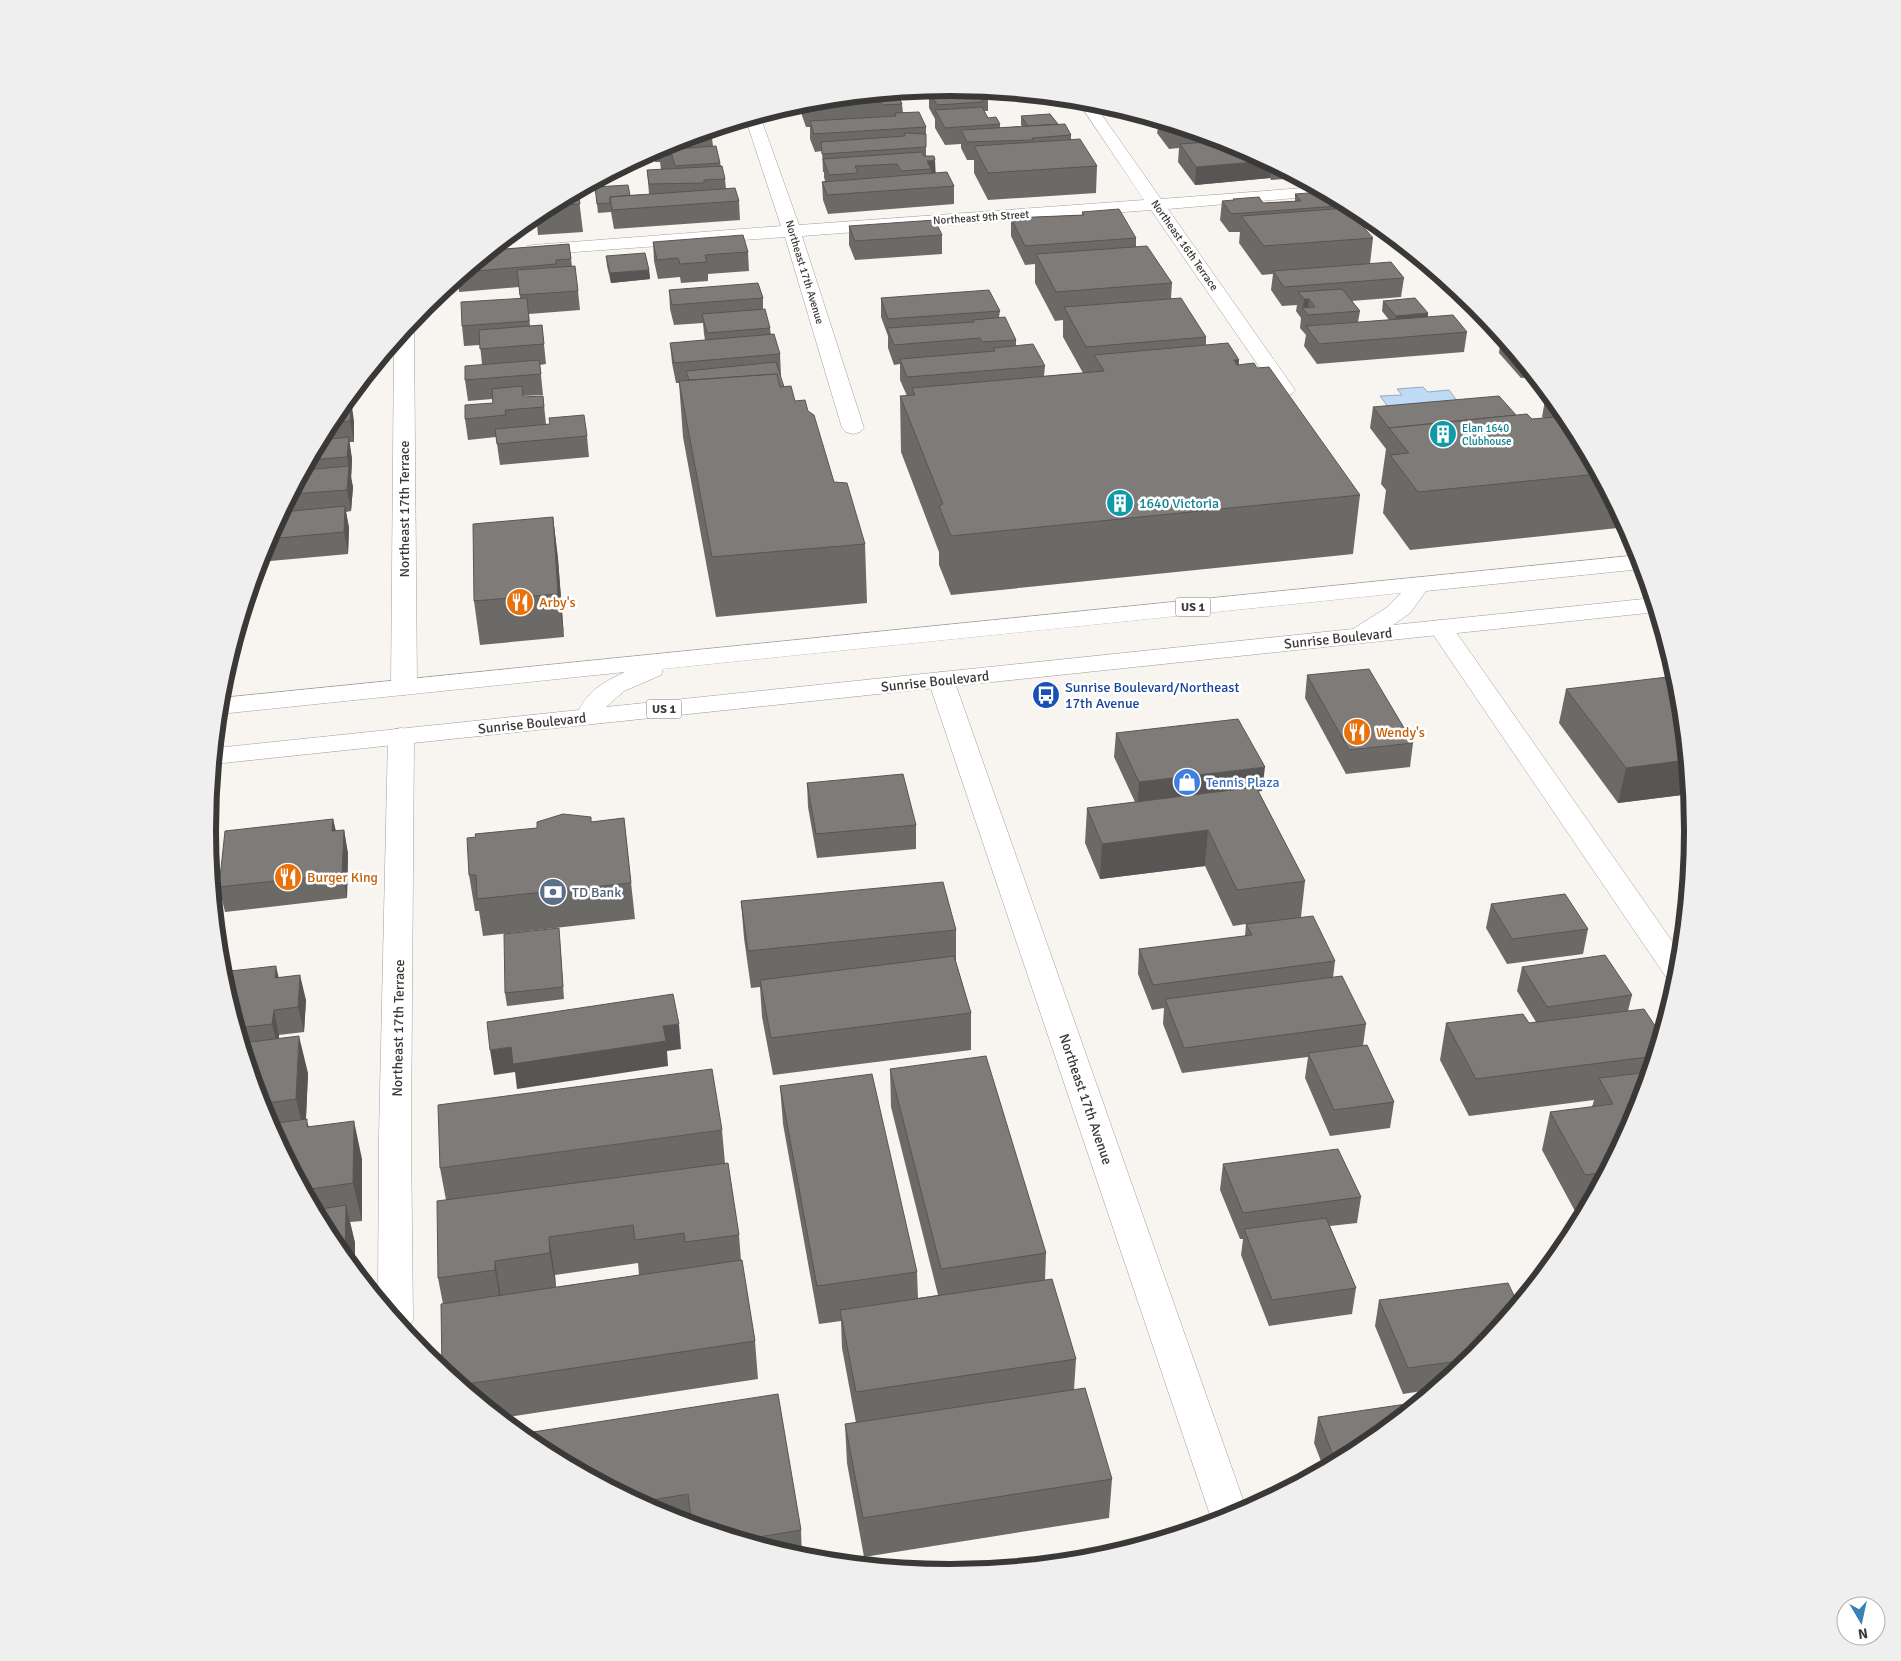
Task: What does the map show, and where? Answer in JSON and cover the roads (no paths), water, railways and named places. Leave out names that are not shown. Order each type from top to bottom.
[{"type":"street","name":"Northeast 16th Terrace","points":[[1090,109],[1158,204],[1285,390]]},
{"type":"street","name":"Northeast 17th Avenue","points":[[755,123],[792,231],[853,428]]},
{"type":"street","name":"Northeast 9th Street","points":[[518,251],[1314,193]]},
{"type":"street","name":"Northeast 17th Terrace","points":[[404,340],[404,687]]},
{"type":"street","name":"US 1","points":[[227,705],[1634,563]]},
{"type":"street","points":[[1355,636],[1404,607],[1414,595],[1416,585]]},
{"type":"street","name":"Sunrise Boulevard","points":[[221,755],[1650,606]]},
{"type":"street","points":[[1440,627],[1673,962]]},
{"type":"street","points":[[589,717],[596,702],[615,686],[676,660]]},
{"type":"street","name":"Northeast 17th Avenue","points":[[941,680],[1227,1510]]},
{"type":"street","name":"Northeast 17th Terrace","points":[[395,1311],[395,1136],[401,736]]},
{"type":"water","points":[[1423,387],[1428,392],[1449,390],[1458,402],[1389,408],[1380,396],[1402,395],[1397,389]]},
{"type":"place","name":"Elan 1640 Clubhouse","points":[[1443,434]]},
{"type":"place","name":"1640 Victoria","points":[[1120,503]]},
{"type":"place","name":"Arby's","points":[[520,602]]},
{"type":"place","name":"Sunrise Boulevard/Northeast 17th Avenue","points":[[1046,695]]},
{"type":"place","name":"Wendy's","points":[[1357,732]]},
{"type":"place","name":"Tennis Plaza","points":[[1187,782]]},
{"type":"place","name":"Burger King","points":[[288,877]]},
{"type":"place","name":"TD Bank","points":[[553,892]]}]
